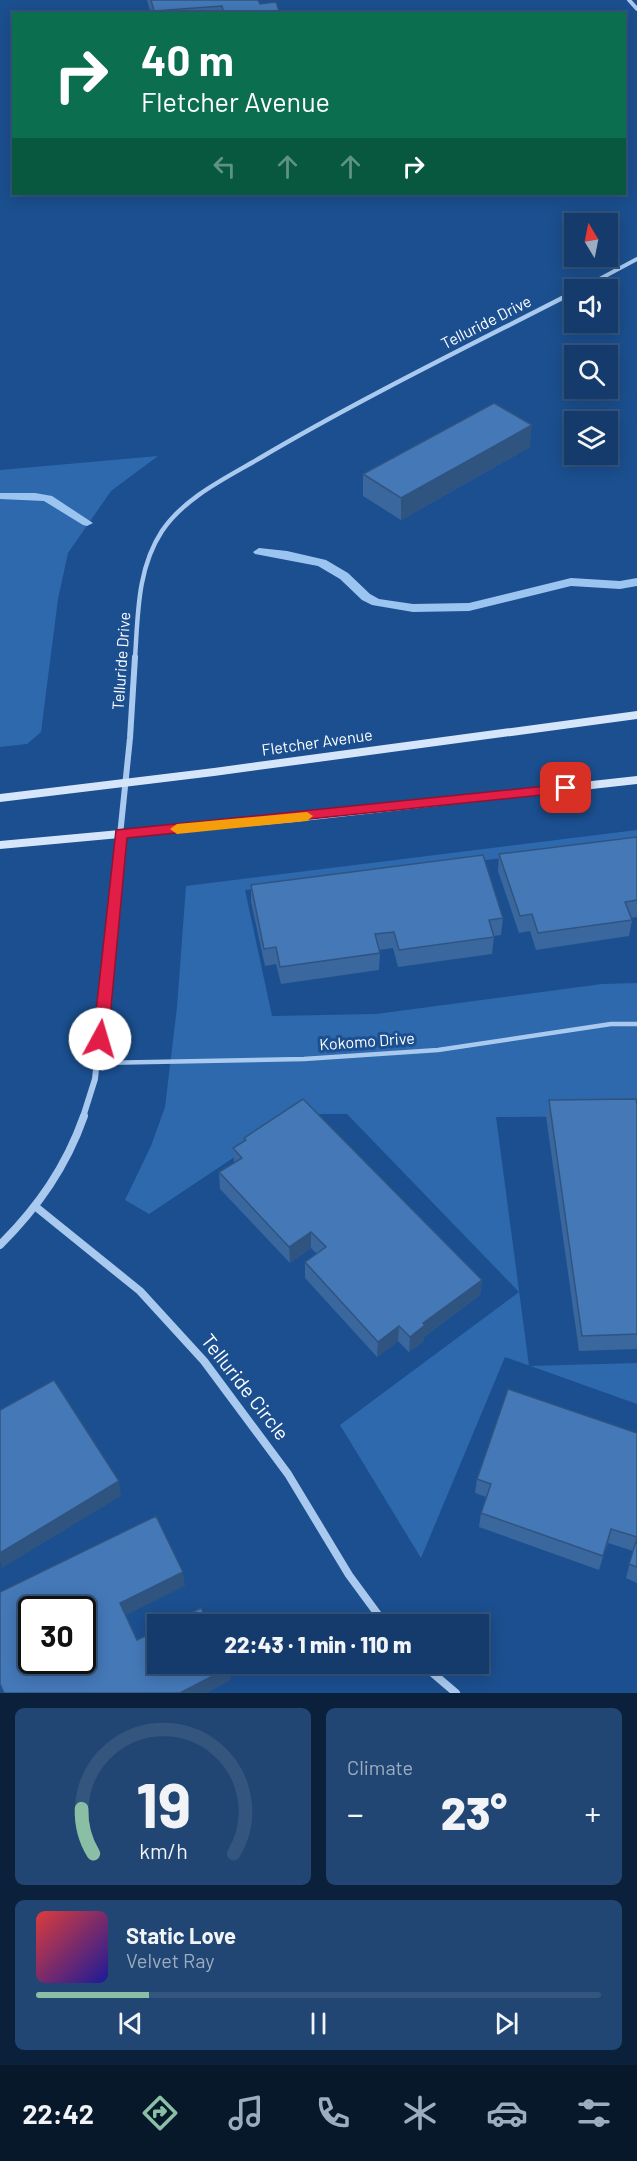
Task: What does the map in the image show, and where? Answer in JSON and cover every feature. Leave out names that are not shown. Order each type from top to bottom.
[{"type":"main road","name":"Fletcher Avenue","points":[[0,798],[637,715]]},
{"type":"main road","points":[[0,845],[294,818],[637,780]]},
{"type":"street","points":[[629,0],[637,9]]},
{"type":"street","points":[[600,279],[637,259]]},
{"type":"street","name":"Telluride Drive","points":[[0,1245],[36,1207],[65,1164],[86,1109],[98,1063],[126,783],[140,587],[153,546],[169,521],[203,492],[308,430],[564,297]]},
{"type":"street","name":"Telluride Circle","points":[[36,1207],[140,1291],[204,1361],[282,1466],[349,1575],[378,1614]]},
{"type":"street","points":[[434,1674],[456,1693]]},
{"type":"lane","name":"Kokomo Drive","points":[[98,1063],[304,1059],[438,1050],[611,1024],[637,1024]]},
{"type":"shaded area","points":[[158,456],[111,491],[68,553],[58,599],[41,732],[27,744],[0,747],[0,470]]},
{"type":"shaded area","points":[[637,830],[637,841],[245,890],[272,1016],[376,1014],[602,984],[637,983],[637,1116],[496,1117],[529,1366],[505,1357],[421,1558],[340,1425],[519,1292],[347,1114],[299,1114],[149,1214],[125,1200],[151,1146],[165,1107],[177,1007],[186,886]]},
{"type":"shaded area","points":[[637,1363],[637,1404],[530,1366]]},
{"type":"building","points":[[151,0],[258,0],[260,4],[276,2],[279,12],[224,12],[222,6],[154,11]]},
{"type":"building","points":[[494,403],[532,425],[401,498],[363,474]]},
{"type":"building","points":[[637,837],[637,900],[625,902],[632,920],[538,933],[532,914],[520,916],[499,854]]},
{"type":"building","points":[[483,855],[503,918],[489,920],[494,937],[399,950],[394,932],[375,934],[380,953],[280,967],[276,947],[264,949],[251,885]]},
{"type":"building","points":[[303,1099],[482,1280],[423,1323],[425,1325],[410,1337],[399,1326],[378,1342],[305,1262],[326,1247],[311,1232],[289,1247],[219,1172],[242,1158],[233,1148],[246,1140],[244,1138]]},
{"type":"building","points":[[636,1099],[637,1334],[582,1336],[549,1100]]},
{"type":"building","points":[[54,1380],[119,1481],[0,1553],[0,1410]]},
{"type":"building","points":[[508,1389],[637,1433],[637,1537],[611,1529],[603,1556],[481,1513],[491,1484],[477,1479]]},
{"type":"building","points":[[156,1516],[183,1572],[120,1603],[137,1640],[147,1635],[147,1674],[217,1674],[180,1693],[4,1693],[0,1684],[0,1592]]},
{"type":"building","points":[[637,1538],[637,1567],[629,1564]]},
{"type":"building","points":[[201,1608],[204,1614],[189,1614]]},
{"type":"waterway","points":[[0,496],[48,498],[87,523]]},
{"type":"waterway","points":[[259,552],[287,555],[322,563],[344,576],[366,597],[376,602],[413,608],[469,607],[571,582],[620,585],[637,582]]},
{"type":"slow traffic","points":[[177,829],[307,816]]},
{"type":"route","points":[[100,1039],[121,834],[294,818],[566,788]]}]
